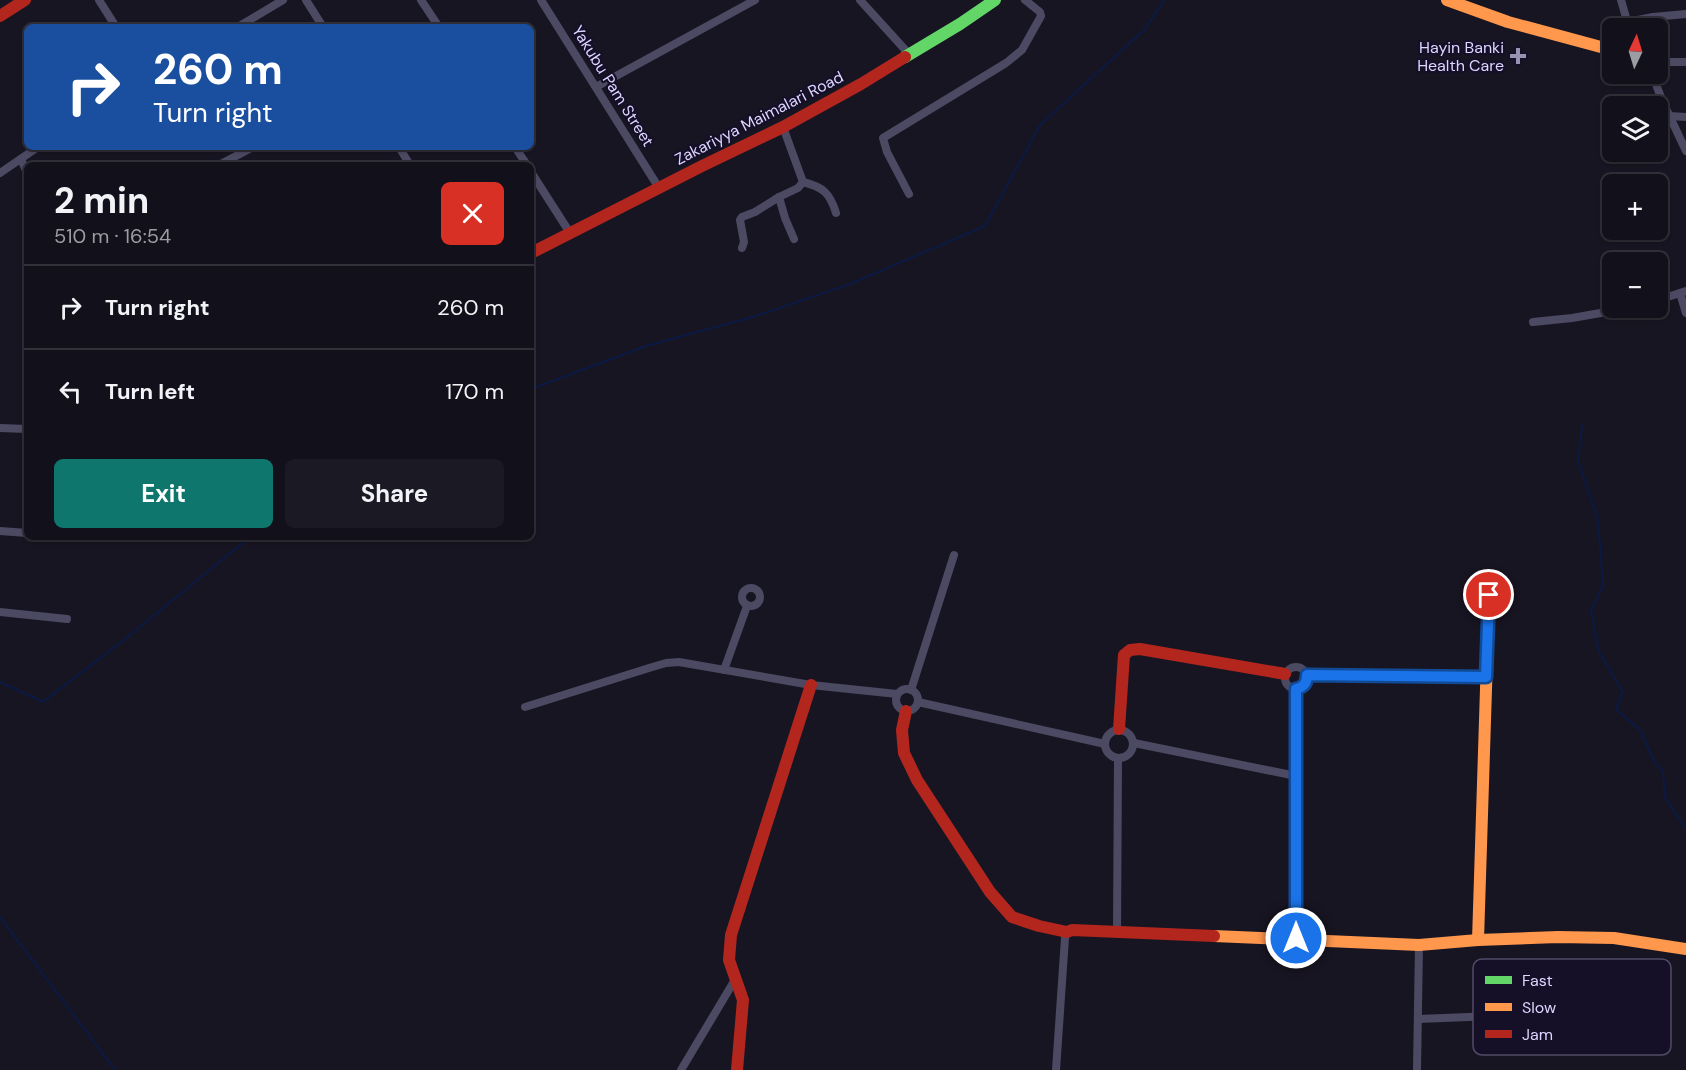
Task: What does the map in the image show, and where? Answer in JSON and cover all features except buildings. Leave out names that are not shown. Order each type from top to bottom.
[{"type":"main road","points":[[0,7],[10,0]]},
{"type":"main road","points":[[0,16],[25,0]]},
{"type":"main road","name":"Zakariyya Maimalari Road","points":[[534,251],[783,127],[861,84],[995,0]]},
{"type":"main road","points":[[1447,0],[1521,27],[1602,48]]},
{"type":"main road","points":[[1478,940],[1489,595]]},
{"type":"main road","points":[[1119,729],[1124,655],[1130,650],[1140,649],[1285,674]]},
{"type":"main road","points":[[737,1070],[743,1000],[729,960],[731,935],[811,685]]},
{"type":"main road","points":[[906,711],[902,730],[904,753],[917,780],[990,892],[1012,917],[1039,926],[1067,932],[1072,930],[1117,931],[1419,945],[1558,937],[1614,938],[1686,949]]},
{"type":"street","points":[[99,0],[114,24]]},
{"type":"street","points":[[243,24],[283,0]]},
{"type":"street","points":[[306,0],[321,24]]},
{"type":"street","points":[[422,0],[437,24]]},
{"type":"street","name":"Yakubu Pam Street","points":[[541,0],[659,188]]},
{"type":"street","points":[[596,87],[755,0]]},
{"type":"street","points":[[860,0],[909,54]]},
{"type":"street","points":[[909,194],[887,152],[883,138],[1022,50],[1041,16],[1040,12],[1024,0]]},
{"type":"street","points":[[1621,0],[1627,18]]},
{"type":"street","points":[[1648,18],[1686,14]]},
{"type":"street","points":[[1668,62],[1686,62]]},
{"type":"street","points":[[1656,84],[1686,151]]},
{"type":"street","points":[[1669,116],[1686,117]]},
{"type":"street","points":[[783,127],[803,183]]},
{"type":"street","points":[[0,173],[34,150]]},
{"type":"street","points":[[225,162],[247,150]]},
{"type":"street","points":[[21,159],[24,166]]},
{"type":"street","points":[[534,177],[570,233]]},
{"type":"street","points":[[742,248],[744,242],[740,220],[742,217],[755,212],[803,183]]},
{"type":"street","points":[[803,183],[823,190],[830,197],[836,213]]},
{"type":"street","points":[[779,197],[794,239]]},
{"type":"street","points":[[1668,297],[1683,292],[1686,313]]},
{"type":"street","points":[[1533,322],[1602,313]]},
{"type":"street","points":[[0,428],[24,429]]},
{"type":"street","points":[[0,531],[24,532]]},
{"type":"street","points":[[911,690],[954,555]]},
{"type":"street","points":[[724,670],[747,606]]},
{"type":"street","points":[[0,612],[67,619]]},
{"type":"street","points":[[525,707],[666,663],[679,662],[811,685],[897,694],[906,689],[911,690],[918,702],[915,707],[906,711],[902,710],[896,703],[897,694]]},
{"type":"street","points":[[1296,667],[1303,669],[1307,675],[1307,682],[1296,689],[1289,687],[1285,681],[1285,674],[1296,667]]},
{"type":"street","points":[[1307,675],[1486,677]]},
{"type":"street","points":[[1296,689],[1296,938]]},
{"type":"street","points":[[918,702],[1105,744]]},
{"type":"street","points":[[1119,729],[1129,733],[1134,743],[1129,754],[1118,758],[1108,753],[1105,744],[1106,736],[1119,729]]},
{"type":"street","points":[[1134,743],[1296,776]]},
{"type":"street","points":[[1117,931],[1118,758]]},
{"type":"street","points":[[1056,1070],[1067,932]]},
{"type":"street","points":[[1417,1070],[1419,945]]},
{"type":"street","points":[[681,1070],[736,977]]},
{"type":"street","points":[[1418,1019],[1473,1017]]},
{"type":"waterway","points":[[534,388],[646,346],[756,316],[850,284],[985,226],[1040,125],[1145,29],[1164,0]]},
{"type":"waterway","points":[[1582,424],[1578,461],[1598,520],[1603,585],[1591,611],[1599,652],[1623,692],[1616,709],[1640,730],[1655,763],[1663,771],[1665,797],[1686,829]]},
{"type":"waterway","points":[[0,682],[43,702],[130,635],[246,540]]},
{"type":"waterway","points":[[0,917],[115,1070]]},
{"type":"traffic: fast","points":[[905,57],[995,0]]},
{"type":"traffic: slow","points":[[1447,0],[1508,22],[1602,47]]},
{"type":"traffic: slow","points":[[1478,940],[1489,595]]},
{"type":"traffic: slow","points":[[1214,936],[1419,945],[1558,937],[1614,938],[1686,949]]},
{"type":"traffic: jam","points":[[0,16],[25,0]]},
{"type":"traffic: jam","points":[[534,251],[783,127],[905,57]]},
{"type":"traffic: jam","points":[[1119,729],[1124,655],[1130,650],[1140,649],[1285,674]]},
{"type":"traffic: jam","points":[[737,1070],[743,1000],[729,960],[731,935],[811,685]]},
{"type":"traffic: jam","points":[[906,711],[902,730],[904,753],[917,780],[990,892],[1012,917],[1067,932],[1072,930],[1214,936]]},
{"type":"place","name":"Hayin Banki Health Care","points":[[1518,56]]},
{"type":"route","points":[[1296,938],[1296,689],[1307,682],[1307,675],[1486,677],[1489,595]]}]
